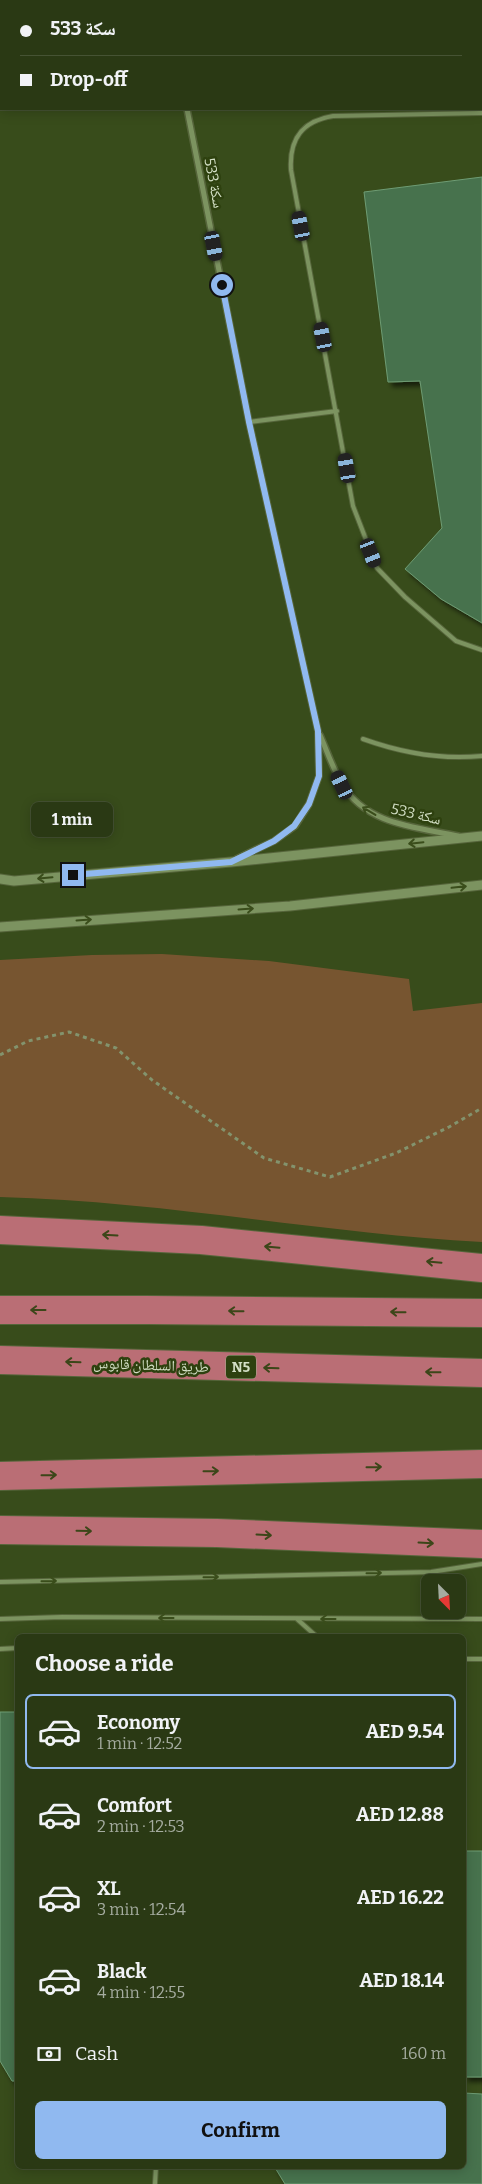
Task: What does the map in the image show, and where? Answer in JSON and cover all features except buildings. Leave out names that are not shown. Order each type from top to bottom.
[{"type":"highway","points":[[0,1230],[201,1240],[482,1268]]},
{"type":"highway","points":[[0,1310],[482,1313]]},
{"type":"highway","name":"طريق السلطان قابوس","points":[[0,1360],[482,1373]]},
{"type":"highway","points":[[0,1476],[482,1464]]},
{"type":"highway","points":[[0,1530],[217,1533],[482,1544]]},
{"type":"street","name":"سكة 533","points":[[187,110],[249,422],[318,731],[319,776],[309,804],[294,826],[274,841],[231,862]]},
{"type":"street","name":"سكة 533","points":[[318,731],[342,785],[359,805],[384,820],[466,837]]},
{"type":"street","points":[[0,879],[14,880],[231,862],[482,836]]},
{"type":"street","points":[[0,927],[290,906],[482,885]]},
{"type":"lane","points":[[481,111],[320,118],[304,129],[293,144],[290,170],[354,506],[377,568],[405,597],[456,641],[482,650]]},
{"type":"lane","points":[[249,422],[337,411]]},
{"type":"lane","points":[[363,739],[400,751],[427,756],[458,759],[482,756]]},
{"type":"lane","points":[[0,1582],[431,1572],[482,1564]]},
{"type":"lane","points":[[0,1620],[62,1617],[482,1620]]},
{"type":"lane","points":[[297,1619],[314,1634]]},
{"type":"lane","points":[[0,1649],[15,1648]]},
{"type":"lane","points":[[466,1659],[482,1659]]},
{"type":"lane","points":[[155,2184],[156,2169]]},
{"type":"path","points":[[0,1055],[28,1041],[69,1032],[116,1048],[152,1080],[264,1158],[330,1177],[396,1153],[449,1128],[482,1108]]},
{"type":"shaded area","points":[[162,954],[269,961],[409,979],[413,1011],[482,1003],[482,1242],[361,1232],[121,1204],[0,1197],[0,960],[92,955]]},
{"type":"route","points":[[73,875],[231,862],[274,841],[294,826],[309,804],[319,776],[318,731],[249,422],[222,285]]}]
